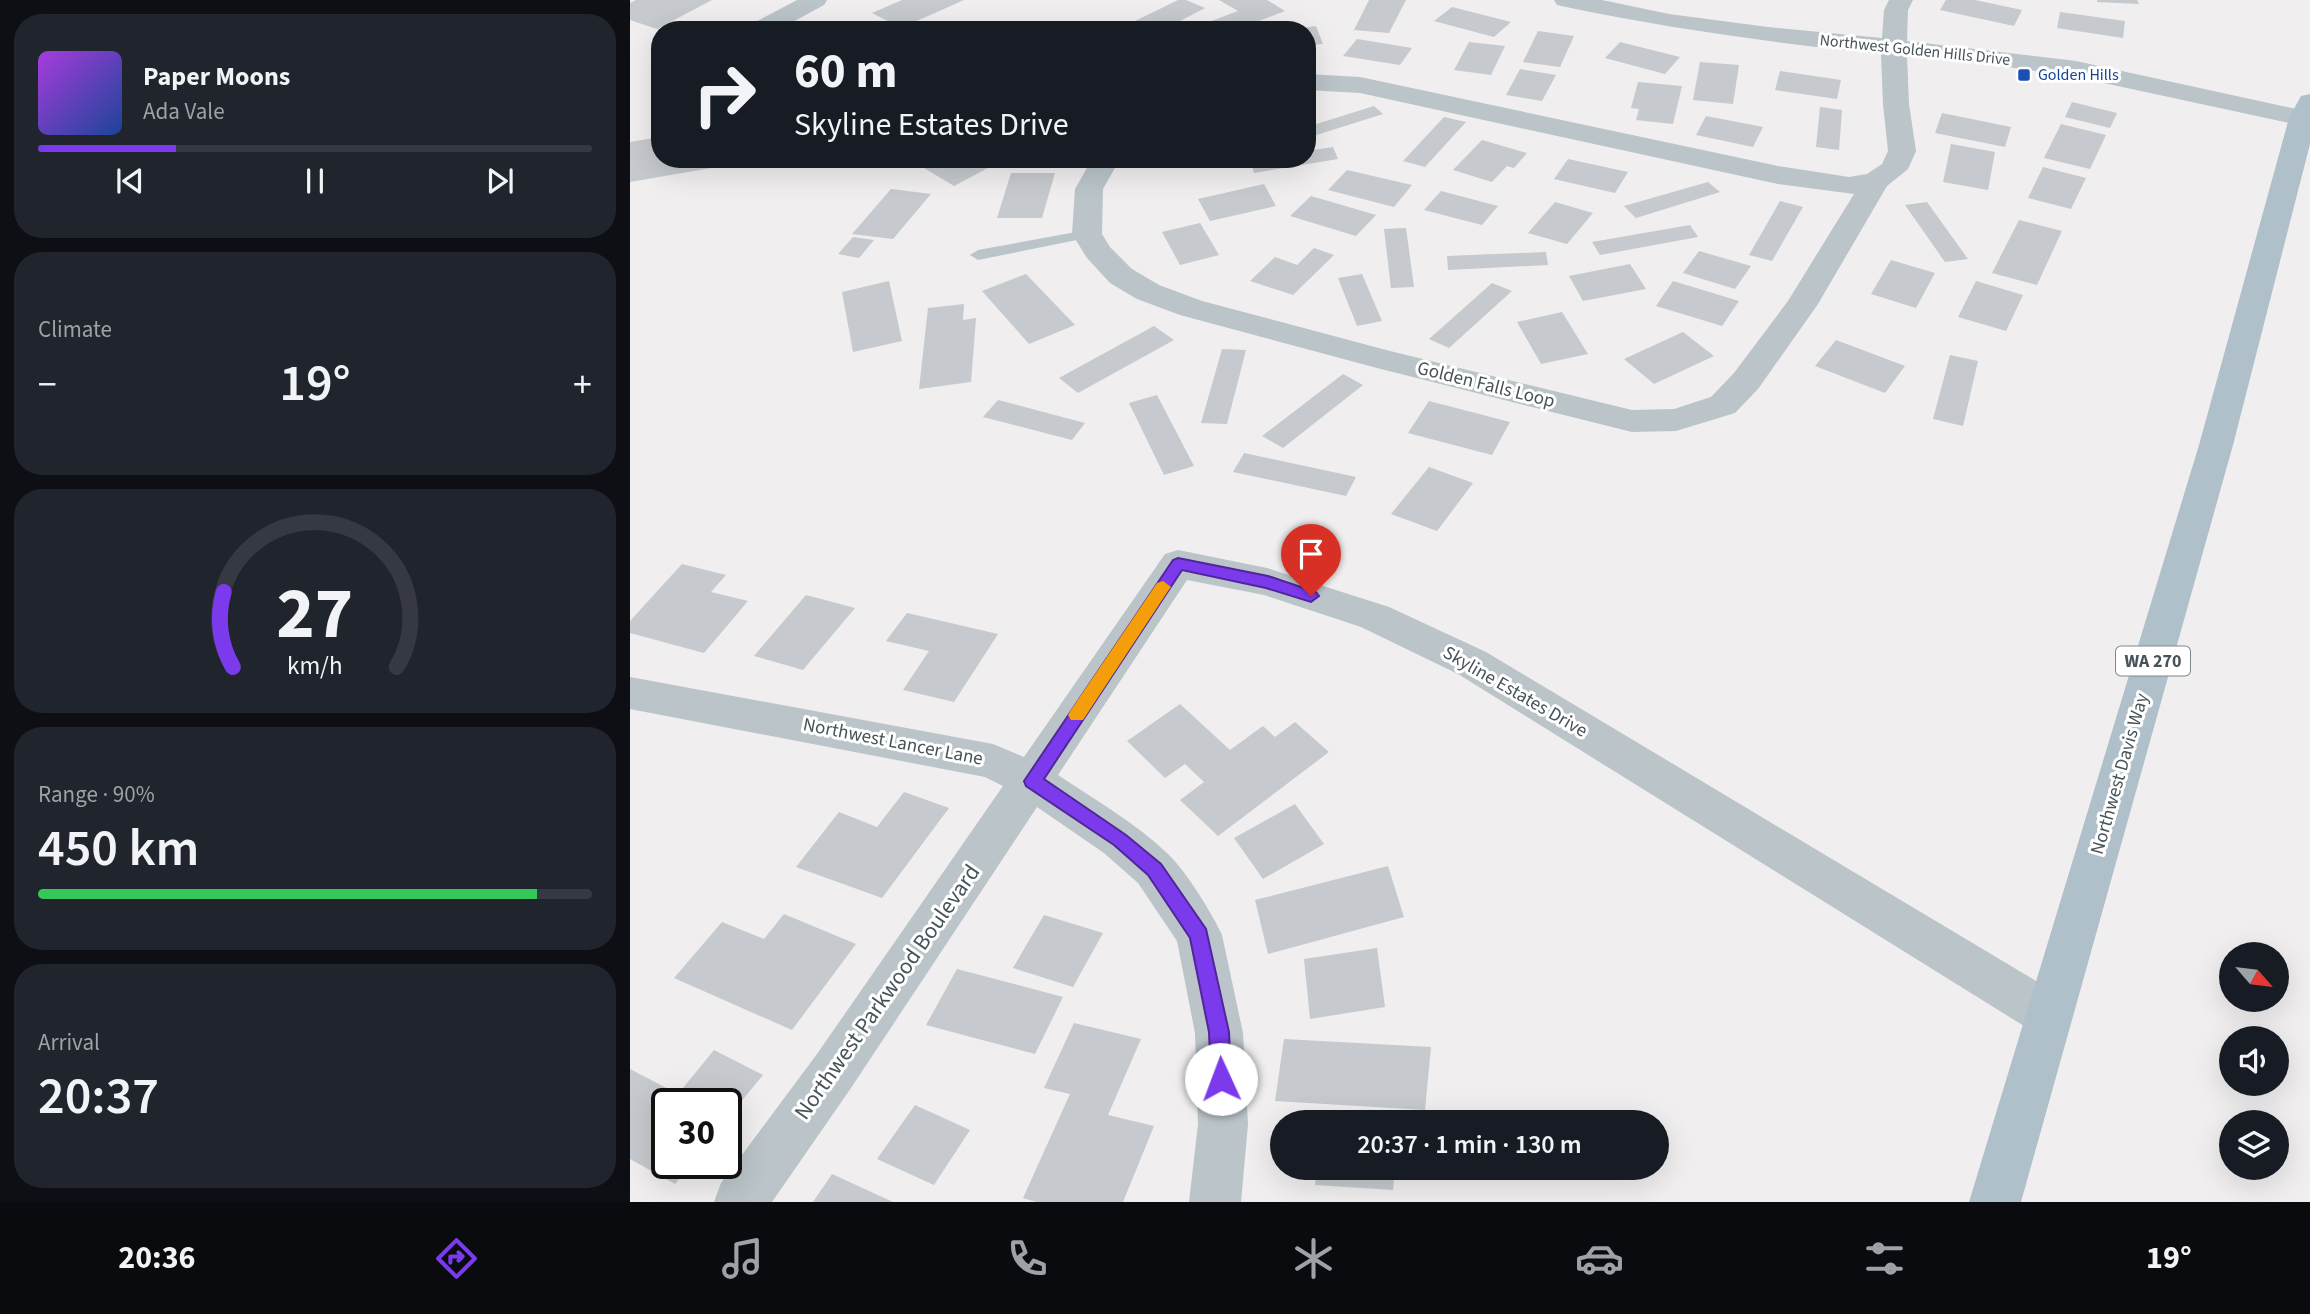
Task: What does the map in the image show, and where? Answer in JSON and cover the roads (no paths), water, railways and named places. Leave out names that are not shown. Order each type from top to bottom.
[{"type":"main road","name":"Northwest Davis Way","points":[[1995,1202],[2216,445],[2307,110]]},
{"type":"street","points":[[775,21],[815,0]]},
{"type":"street","name":"Northwest Golden Hills Drive","points":[[1566,0],[1669,21],[1755,33],[2077,69],[2307,110]]},
{"type":"street","name":"Golden Falls Loop","points":[[1087,234],[1098,251],[1121,276],[1148,292],[1191,307],[1389,361],[1632,421],[1676,420],[1723,405],[1746,380],[1802,304],[1876,181],[1894,169],[1902,151],[1896,104],[1894,47],[1896,10],[1901,0]]},
{"type":"street","points":[[1316,83],[1360,85],[1820,183],[1849,186],[1876,181]]},
{"type":"street","points":[[1087,234],[1089,189],[1100,168]]},
{"type":"street","name":"Skyline Estates Drive","points":[[1033,781],[1178,564],[1268,582],[1375,617],[1472,663],[2049,1016]]},
{"type":"street","name":"Northwest Lancer Lane","points":[[630,693],[993,761],[1033,781],[1120,840],[1154,869],[1199,935],[1219,1032],[1223,1125],[1215,1202]]},
{"type":"street","name":"Northwest Parkwood Boulevard","points":[[740,1202],[834,1071],[1033,781]]},
{"type":"lane","points":[[978,255],[1087,234]]},
{"type":"place","name":"Golden Hills","points":[[2024,75]]}]
